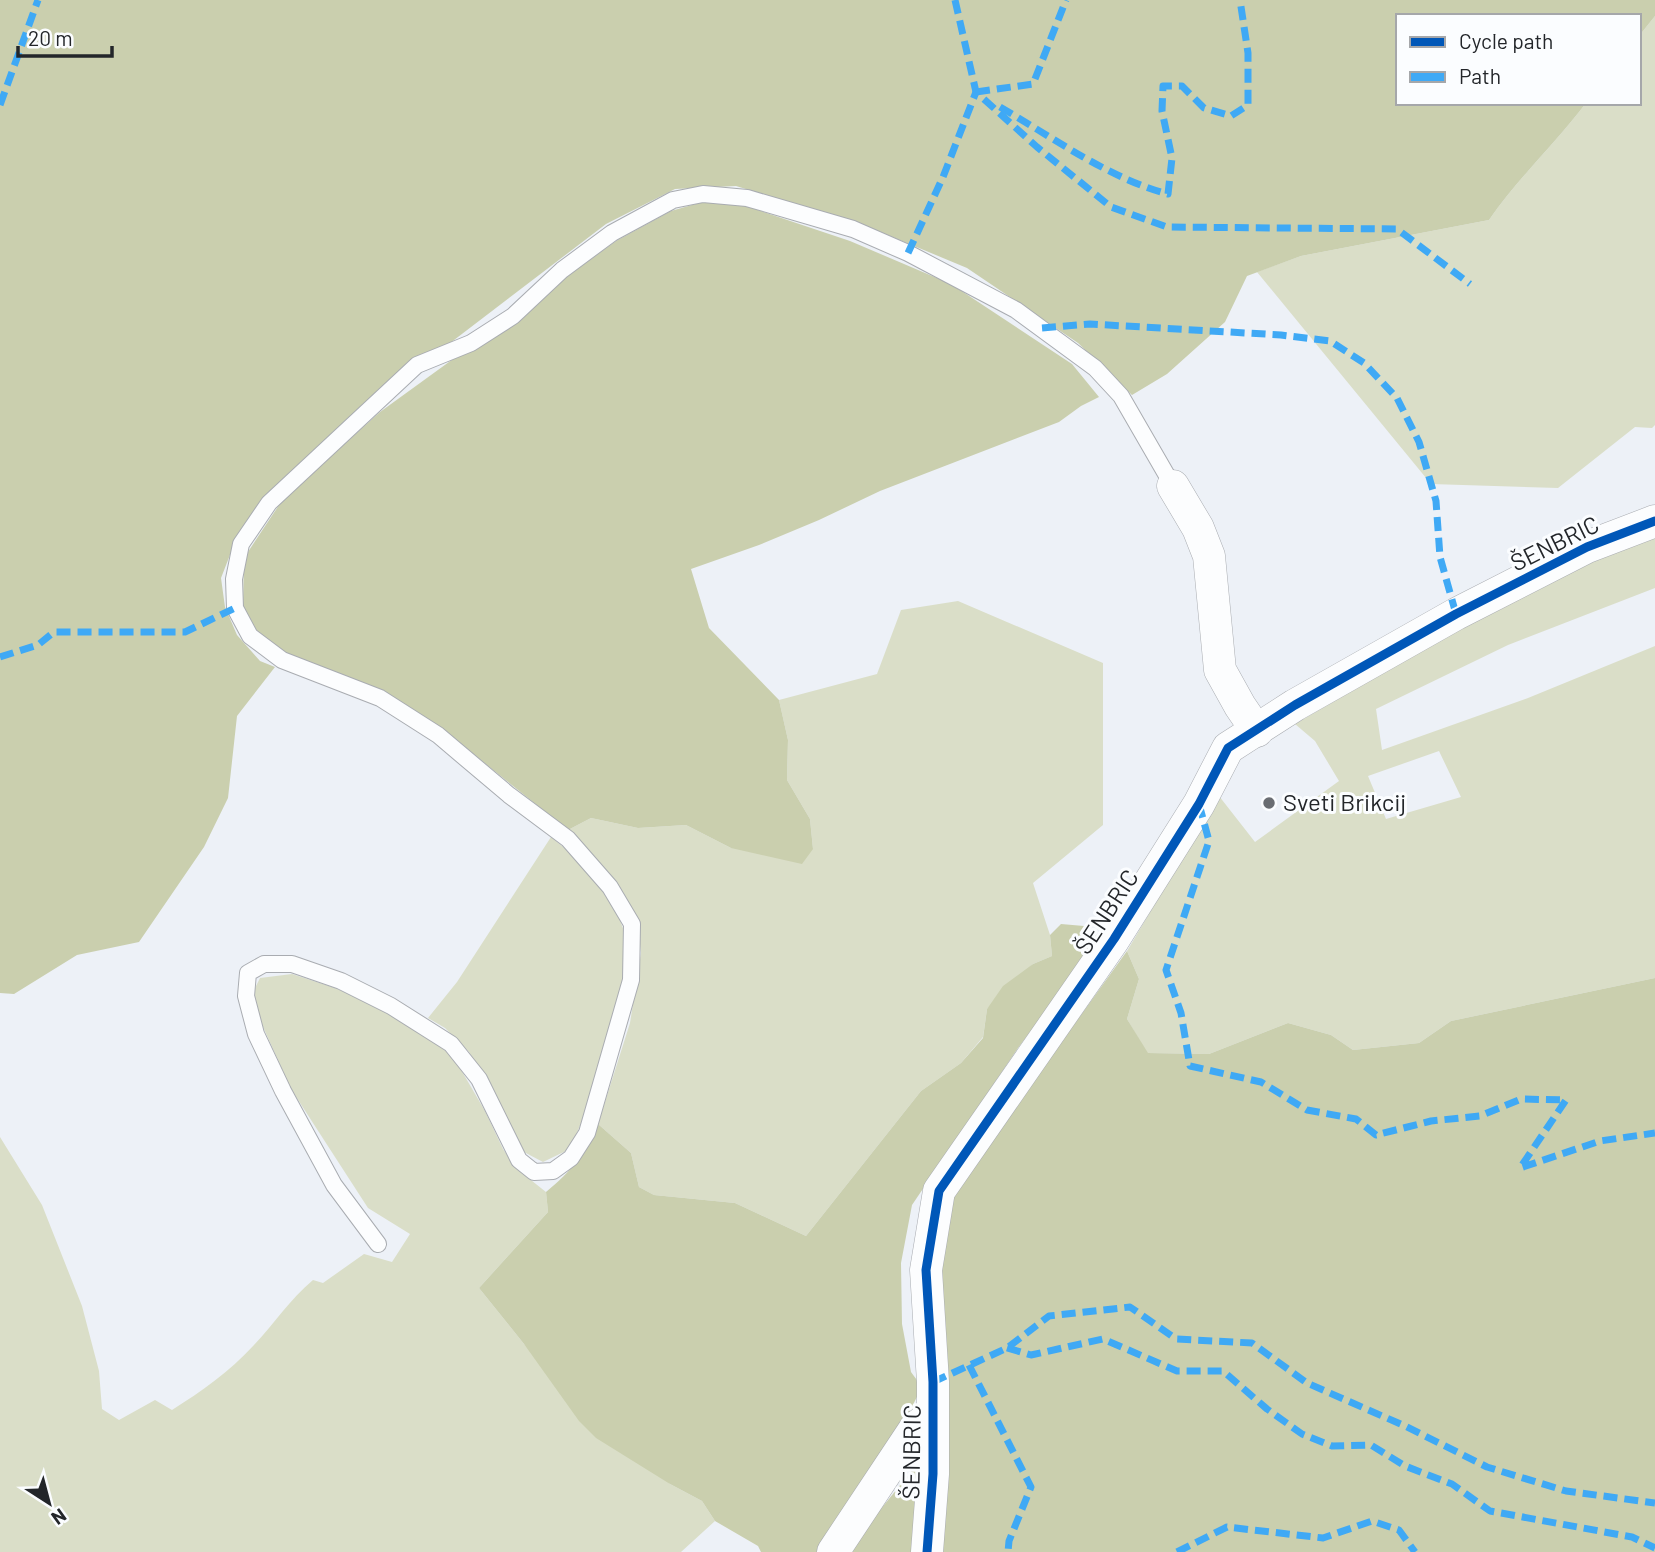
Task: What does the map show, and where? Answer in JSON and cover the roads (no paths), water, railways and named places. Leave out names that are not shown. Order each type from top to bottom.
[{"type":"street","points":[[1173,486],[1198,528],[1209,556],[1220,670],[1257,731]]},
{"type":"street","name":"ŠENBRIC","points":[[927,1552],[933,1474],[933,1382],[926,1270],[939,1191],[1114,939],[1199,804],[1228,748],[1295,705],[1456,614],[1587,547],[1655,521]]},
{"type":"street","name":"ŠENBRIC","points":[[833,1552],[916,1427],[932,1415]]},
{"type":"lane","points":[[378,1244],[334,1185],[283,1091],[256,1034],[246,996],[248,973],[264,964],[292,964],[341,981],[391,1006],[451,1044],[479,1079],[519,1160],[534,1172],[553,1171],[571,1158],[587,1133],[631,980],[632,924],[610,887],[568,839],[509,795],[438,735],[380,698],[282,660],[250,636],[235,608],[234,579],[241,544],[269,503],[417,365],[471,343],[513,316],[562,270],[612,233],[673,201],[703,194],[747,198],[853,229],[908,253],[1016,310],[1095,368],[1121,396],[1173,486]]},
{"type":"place","name":"Sveti Brikcij","points":[[1269,803]]}]
